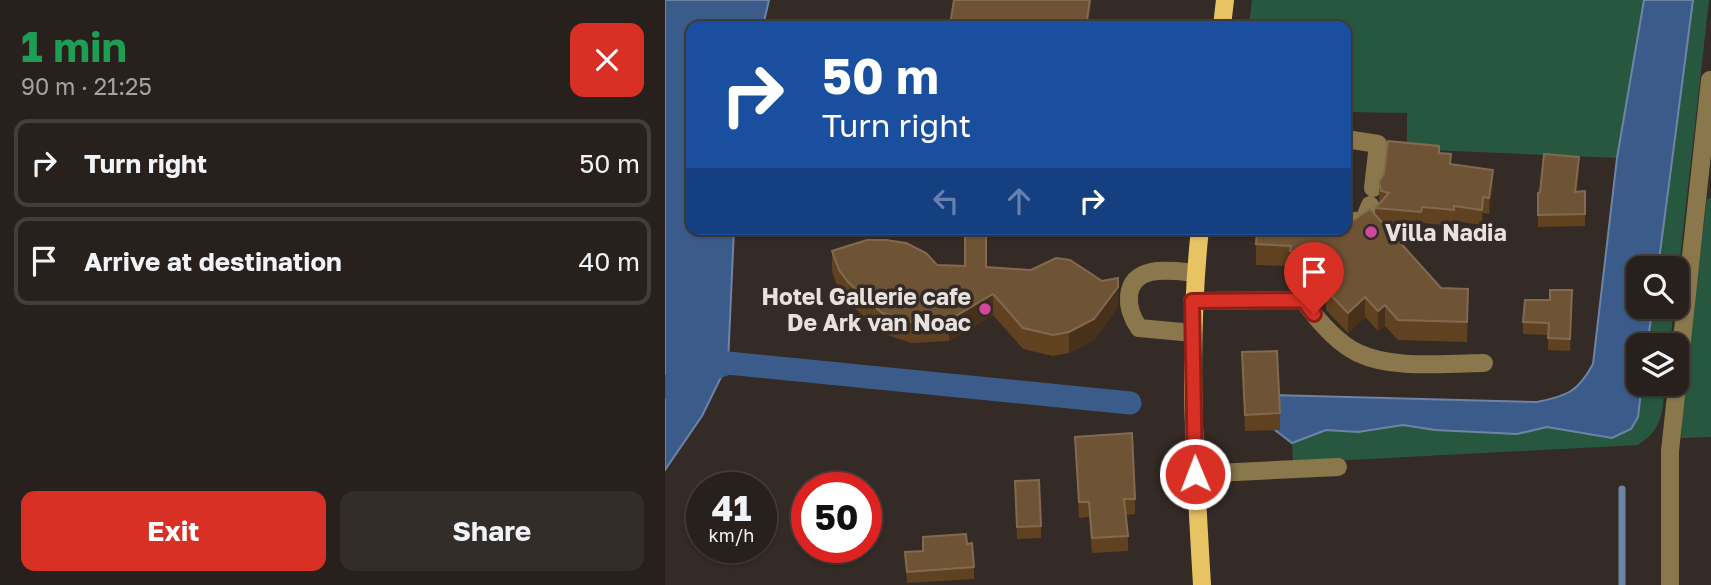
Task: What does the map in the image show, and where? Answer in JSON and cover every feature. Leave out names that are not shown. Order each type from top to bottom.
[{"type":"main road","points":[[1223,21],[1225,0]]},
{"type":"main road","points":[[1199,235],[1192,301],[1195,474],[1202,585]]},
{"type":"street","points":[[1670,585],[1669,451],[1710,80]]},
{"type":"street","points":[[1351,140],[1378,144],[1372,196],[1364,220],[1351,221]]},
{"type":"street","points":[[1193,333],[1139,328],[1130,308],[1129,295],[1131,286],[1143,274],[1164,271],[1195,273]]},
{"type":"street","points":[[1192,301],[1303,300],[1326,327],[1358,353],[1398,363],[1484,363]]},
{"type":"street","points":[[1195,474],[1338,467]]},
{"type":"green space","points":[[1252,0],[1644,0],[1617,158],[1407,149],[1407,113],[1351,112],[1351,21],[1250,21]]},
{"type":"green space","points":[[1693,0],[1709,0],[1680,256],[1660,256]]},
{"type":"green space","points":[[1711,198],[1711,437],[1681,438],[1683,396],[1689,396],[1689,345],[1707,199]]},
{"type":"green space","points":[[1651,319],[1673,319],[1671,333],[1649,333]]},
{"type":"green space","points":[[1640,396],[1664,396],[1657,426],[1647,439],[1638,445],[1293,463],[1292,443],[1326,430],[1358,432],[1403,425],[1435,430],[1517,434],[1547,427],[1612,437],[1638,417]]},
{"type":"water","points":[[665,0],[769,0],[764,21],[686,21],[686,235],[734,235],[728,363],[702,416],[665,470]]},
{"type":"water","points":[[1644,0],[1693,0],[1660,256],[1626,256],[1626,319],[1651,319],[1649,333],[1626,333],[1626,396],[1640,396],[1638,417],[1631,429],[1612,438],[1547,427],[1517,434],[1435,430],[1403,425],[1358,432],[1326,430],[1292,443],[1275,430],[1273,395],[1537,402],[1564,395],[1577,387],[1593,364],[1617,158]]},
{"type":"building","points":[[954,0],[1090,0],[1087,21],[951,21]]},
{"type":"building","points":[[1388,141],[1439,146],[1439,153],[1451,154],[1450,164],[1493,170],[1489,198],[1483,197],[1482,210],[1454,206],[1454,210],[1422,207],[1421,212],[1375,208],[1389,193],[1381,191],[1379,182],[1384,174]]},
{"type":"building","points":[[1544,154],[1579,157],[1575,192],[1585,191],[1585,214],[1538,215],[1538,193]]},
{"type":"building","points":[[1370,209],[1441,288],[1468,289],[1467,322],[1398,320],[1385,305],[1378,311],[1365,297],[1348,313],[1326,290],[1342,275],[1321,252],[1290,251],[1291,246],[1256,244],[1257,235],[1351,235],[1351,222]]},
{"type":"building","points":[[965,235],[986,235],[986,267],[1031,270],[1056,258],[1070,260],[1102,281],[1118,278],[1118,287],[1094,319],[1069,332],[1053,335],[1023,328],[993,294],[949,320],[911,322],[882,313],[848,282],[839,270],[832,251],[867,240],[886,240],[906,243],[926,253],[937,265],[965,266]]},
{"type":"building","points":[[1550,290],[1572,290],[1570,339],[1548,338],[1549,323],[1523,322],[1525,300],[1550,300]]},
{"type":"building","points":[[1277,351],[1280,413],[1245,415],[1242,352]]},
{"type":"building","points":[[1132,433],[1135,499],[1124,499],[1128,536],[1092,538],[1089,502],[1079,502],[1075,437]]},
{"type":"building","points":[[1039,480],[1041,526],[1017,527],[1015,481]]},
{"type":"building","points":[[966,534],[967,544],[972,543],[974,567],[907,572],[905,552],[923,551],[923,537]]},
{"type":"waterway","points":[[665,387],[728,363],[1130,403]]},
{"type":"waterway","points":[[1622,489],[1622,585]]},
{"type":"place","name":"Villa Nadia","points":[[1371,232]]},
{"type":"place","name":"Hotel Gallerie cafe De Ark van Noac","points":[[985,309]]},
{"type":"route","points":[[1195,474],[1192,301],[1254,298],[1303,300],[1314,314]]}]
